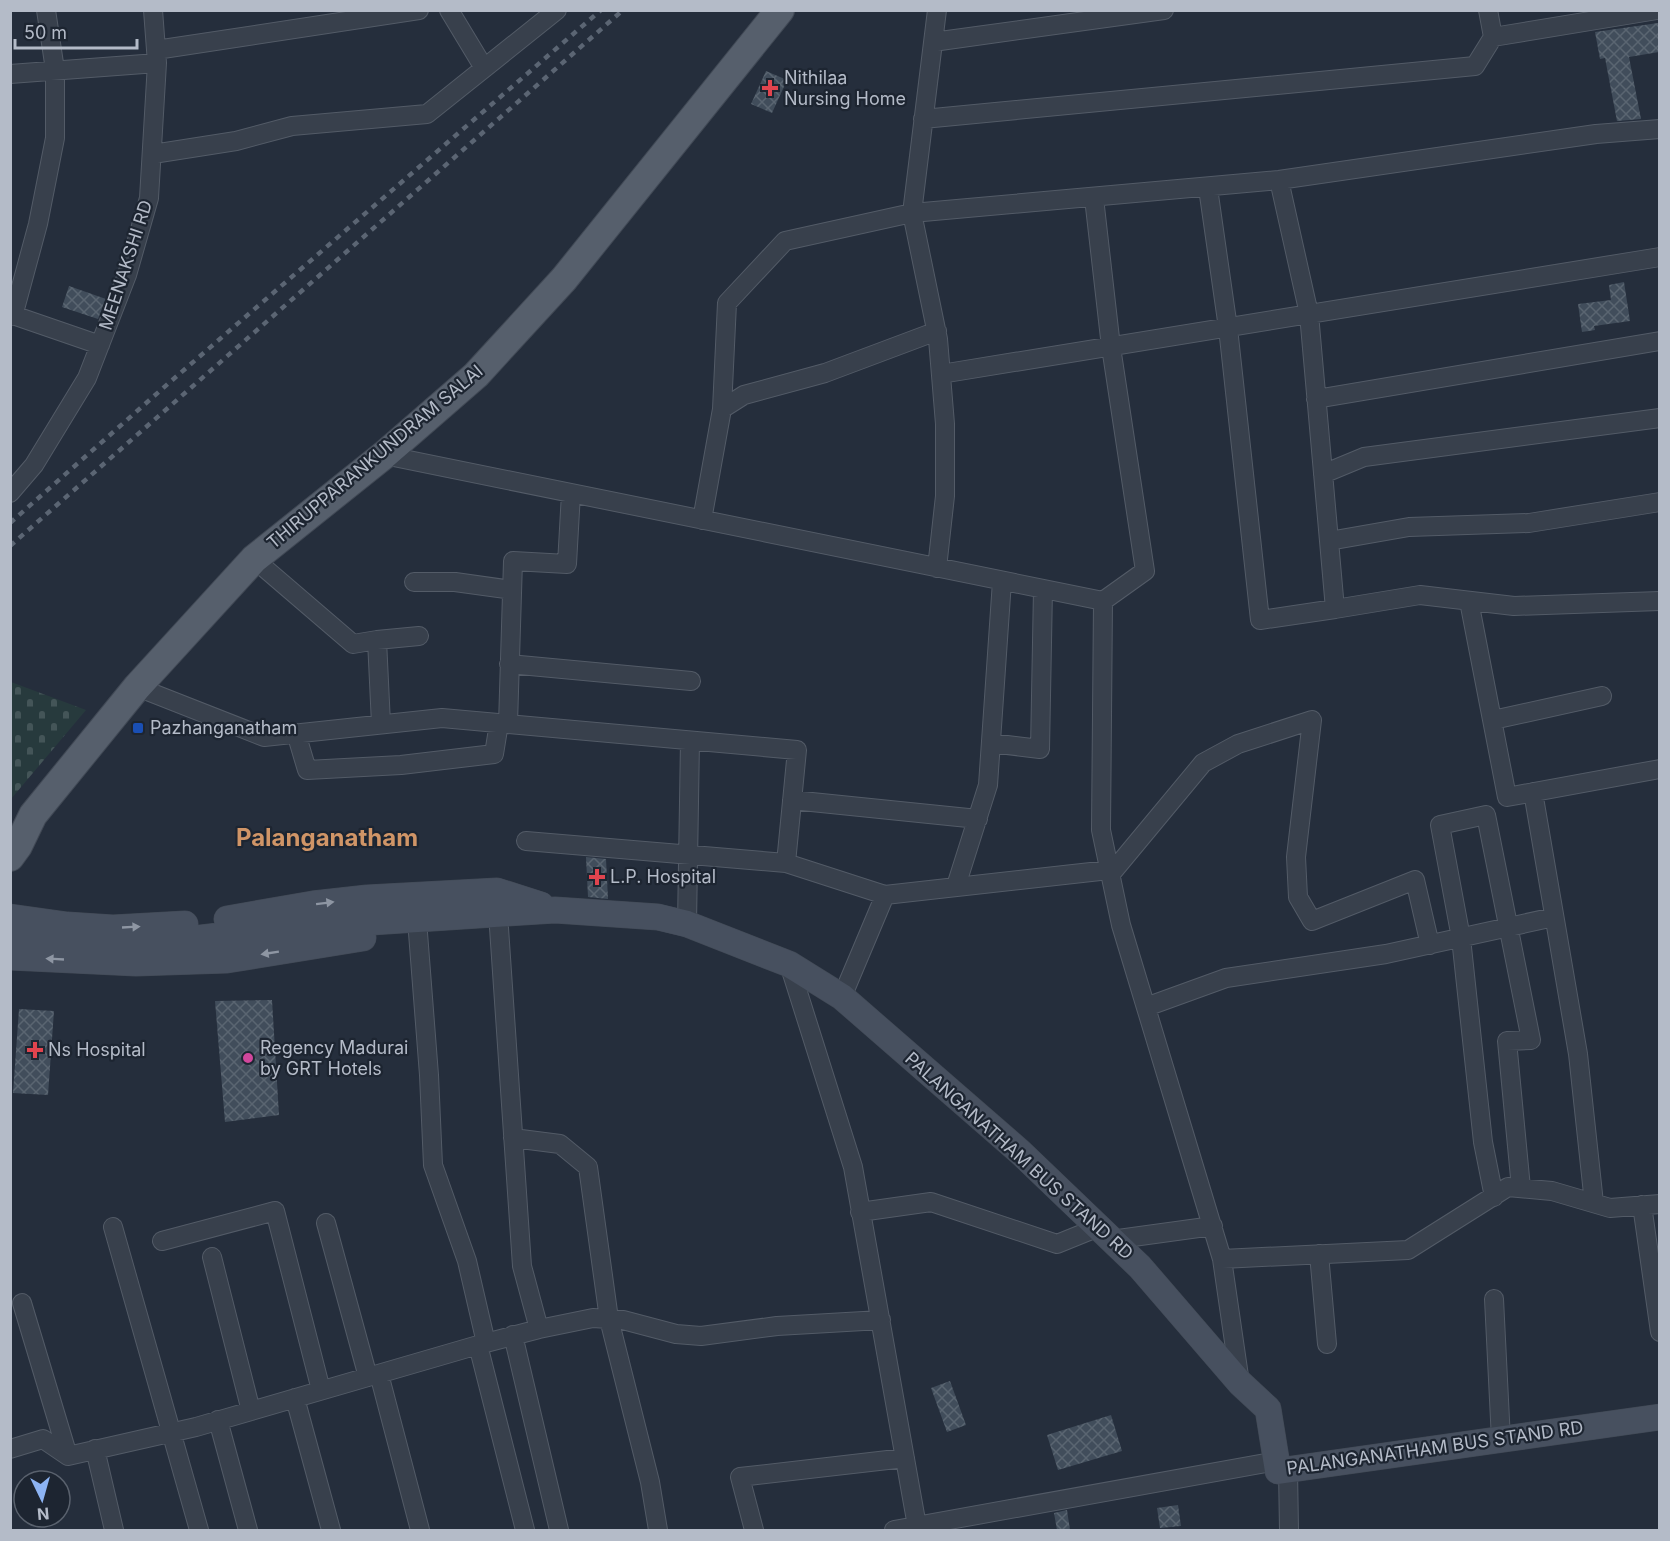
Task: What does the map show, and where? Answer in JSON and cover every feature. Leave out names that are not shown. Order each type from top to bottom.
[{"type":"main road","name":"THIRUPPARANKUNDRAM SALAI","points":[[10,857],[18,846],[22,822],[136,687],[254,559],[384,455],[476,375],[564,279],[780,10]]},
{"type":"street","points":[[46,10],[55,70],[55,138],[38,224],[15,309],[11,315],[100,345]]},
{"type":"street","name":"MEENAKSHI RD","points":[[10,493],[34,465],[87,378],[127,275],[149,198],[157,57],[153,10]]},
{"type":"street","points":[[10,74],[157,57],[419,10]]},
{"type":"street","points":[[449,10],[484,68]]},
{"type":"street","points":[[153,154],[236,141],[292,126],[427,114],[557,10]]},
{"type":"street","points":[[937,10],[912,213],[937,331],[945,424],[945,496],[937,568]]},
{"type":"street","points":[[933,42],[1164,10]]},
{"type":"street","points":[[923,119],[1475,66],[1493,37],[1488,10]]},
{"type":"street","points":[[1493,37],[1657,10]]},
{"type":"street","points":[[702,520],[722,409],[727,303],[785,241],[912,213],[1208,188],[1279,180],[1596,134],[1659,129]]},
{"type":"street","points":[[1279,180],[1309,314],[1335,609]]},
{"type":"street","points":[[1208,188],[1228,328],[1260,620],[1420,595],[1514,606],[1659,601]]},
{"type":"street","points":[[384,455],[1102,601],[1145,571],[1111,347],[1094,198]]},
{"type":"street","points":[[941,374],[1659,257]]},
{"type":"street","points":[[722,409],[744,395],[825,374],[937,331]]},
{"type":"street","points":[[1316,399],[1659,341]]},
{"type":"street","points":[[1323,474],[1364,457],[1659,418]]},
{"type":"street","points":[[296,733],[307,770],[401,765],[494,754],[504,723],[513,561],[567,564],[571,493]]},
{"type":"street","points":[[1329,541],[1409,527],[1529,523],[1659,502]]},
{"type":"street","points":[[254,559],[353,644],[419,636]]},
{"type":"street","points":[[956,886],[988,785],[1002,581]]},
{"type":"street","points":[[414,582],[455,582],[512,590]]},
{"type":"street","points":[[991,743],[1040,749],[1043,589]]},
{"type":"street","points":[[1102,601],[1101,830],[1121,925],[1222,1259],[1240,1383]]},
{"type":"street","points":[[1469,601],[1507,797],[1659,769]]},
{"type":"street","points":[[377,640],[381,724]]},
{"type":"street","points":[[509,664],[691,681]]},
{"type":"street","points":[[136,687],[264,736],[442,718],[796,750],[786,863]]},
{"type":"street","points":[[1493,720],[1602,696]]},
{"type":"street","points":[[526,841],[786,863],[885,895],[1110,872],[1203,763],[1238,744],[1312,720],[1296,857],[1298,897],[1312,921],[1415,880],[1430,945]]},
{"type":"street","points":[[687,924],[690,741]]},
{"type":"street","points":[[1533,792],[1578,1054],[1594,1203]]},
{"type":"street","points":[[792,800],[978,819]]},
{"type":"street","points":[[1494,1197],[1483,1142],[1461,938],[1440,825],[1486,815],[1531,1040],[1507,1041],[1521,1188]]},
{"type":"street","points":[[10,917],[67,925],[113,928],[182,925],[312,904],[367,898],[497,891],[555,910]]},
{"type":"street","points":[[842,997],[885,895]]},
{"type":"street","points":[[10,957],[136,963],[228,960],[370,937],[499,928],[555,910]]},
{"type":"street","name":"PALANGANATHAM BUS STAND RD","points":[[10,936],[132,946],[296,927],[555,910],[658,917],[687,924],[789,964],[842,997],[1020,1152],[1140,1267],[1240,1383],[1269,1409],[1283,1465],[1501,1440],[1659,1417]]},
{"type":"street","points":[[1146,1007],[1226,978],[1386,954],[1554,917]]},
{"type":"street","points":[[499,928],[522,1266],[539,1329]]},
{"type":"street","points":[[418,933],[434,1165],[466,1261],[482,1344],[525,1530]]},
{"type":"street","points":[[789,964],[853,1167],[917,1526]]},
{"type":"street","points":[[513,1138],[560,1144],[588,1167],[609,1319],[650,1482],[658,1530]]},
{"type":"street","points":[[1222,1259],[1408,1250],[1508,1187],[1551,1191],[1610,1208],[1651,1205],[1659,1332]]},
{"type":"street","points":[[860,1212],[931,1202],[1057,1244],[1105,1234],[1212,1226]]},
{"type":"street","points":[[162,1241],[275,1211],[321,1390]]},
{"type":"street","points":[[326,1223],[420,1530]]},
{"type":"street","points":[[113,1227],[199,1530]]},
{"type":"street","points":[[1318,1254],[1328,1344]]},
{"type":"street","points":[[212,1257],[251,1411]]},
{"type":"street","points":[[1494,1299],[1501,1440]]},
{"type":"street","points":[[22,1303],[68,1456]]},
{"type":"street","points":[[10,1449],[43,1439],[68,1456],[218,1420],[513,1335],[593,1318],[623,1320],[676,1334],[701,1336],[777,1326],[882,1320]]},
{"type":"street","points":[[513,1335],[559,1530]]},
{"type":"street","points":[[294,1398],[331,1530]]},
{"type":"street","points":[[218,1420],[248,1530]]},
{"type":"street","points":[[95,1449],[114,1530]]},
{"type":"street","points":[[754,1530],[740,1477],[905,1458]]},
{"type":"street","points":[[894,1530],[917,1526],[962,1524],[1283,1465],[1289,1530]]},
{"type":"green space","points":[[10,683],[86,710],[11,799]]},
{"type":"building","points":[[1658,23],[1659,52],[1629,57],[1641,119],[1617,121],[1605,58],[1600,59],[1595,32]]},
{"type":"building","points":[[766,71],[787,80],[772,113],[751,104]]},
{"type":"building","points":[[1624,282],[1630,321],[1594,326],[1595,330],[1582,332],[1578,304],[1611,300],[1609,285]]},
{"type":"building","points":[[69,286],[106,299],[98,319],[62,307]]},
{"type":"building","points":[[586,857],[606,859],[608,899],[588,897]]},
{"type":"building","name":"Regency Madurai by GRT Hotels","points":[[272,1000],[279,1115],[225,1122],[215,1001]]},
{"type":"building","points":[[19,1009],[54,1011],[48,1095],[13,1093]]},
{"type":"building","points":[[950,1381],[966,1425],[947,1432],[931,1388]]},
{"type":"building","points":[[1111,1415],[1122,1451],[1058,1470],[1047,1435]]},
{"type":"building","points":[[1178,1505],[1181,1526],[1160,1528],[1157,1508]]},
{"type":"building","points":[[1067,1510],[1070,1530],[1057,1530],[1054,1513]]},
{"type":"railway","points":[[10,523],[601,10]]},
{"type":"railway","points":[[10,546],[623,10]]},
{"type":"place","name":"Nithilaa Nursing Home","points":[[770,88]]},
{"type":"place","name":"Pazhanganatham","points":[[138,728]]},
{"type":"place","name":"L.P. Hospital","points":[[597,877]]},
{"type":"place","name":"Ns Hospital","points":[[35,1050]]},
{"type":"place","name":"Regency Madurai by GRT Hotels","points":[[248,1058]]},
{"type":"district","name":"Palanganatham","points":[[327,838]]}]
